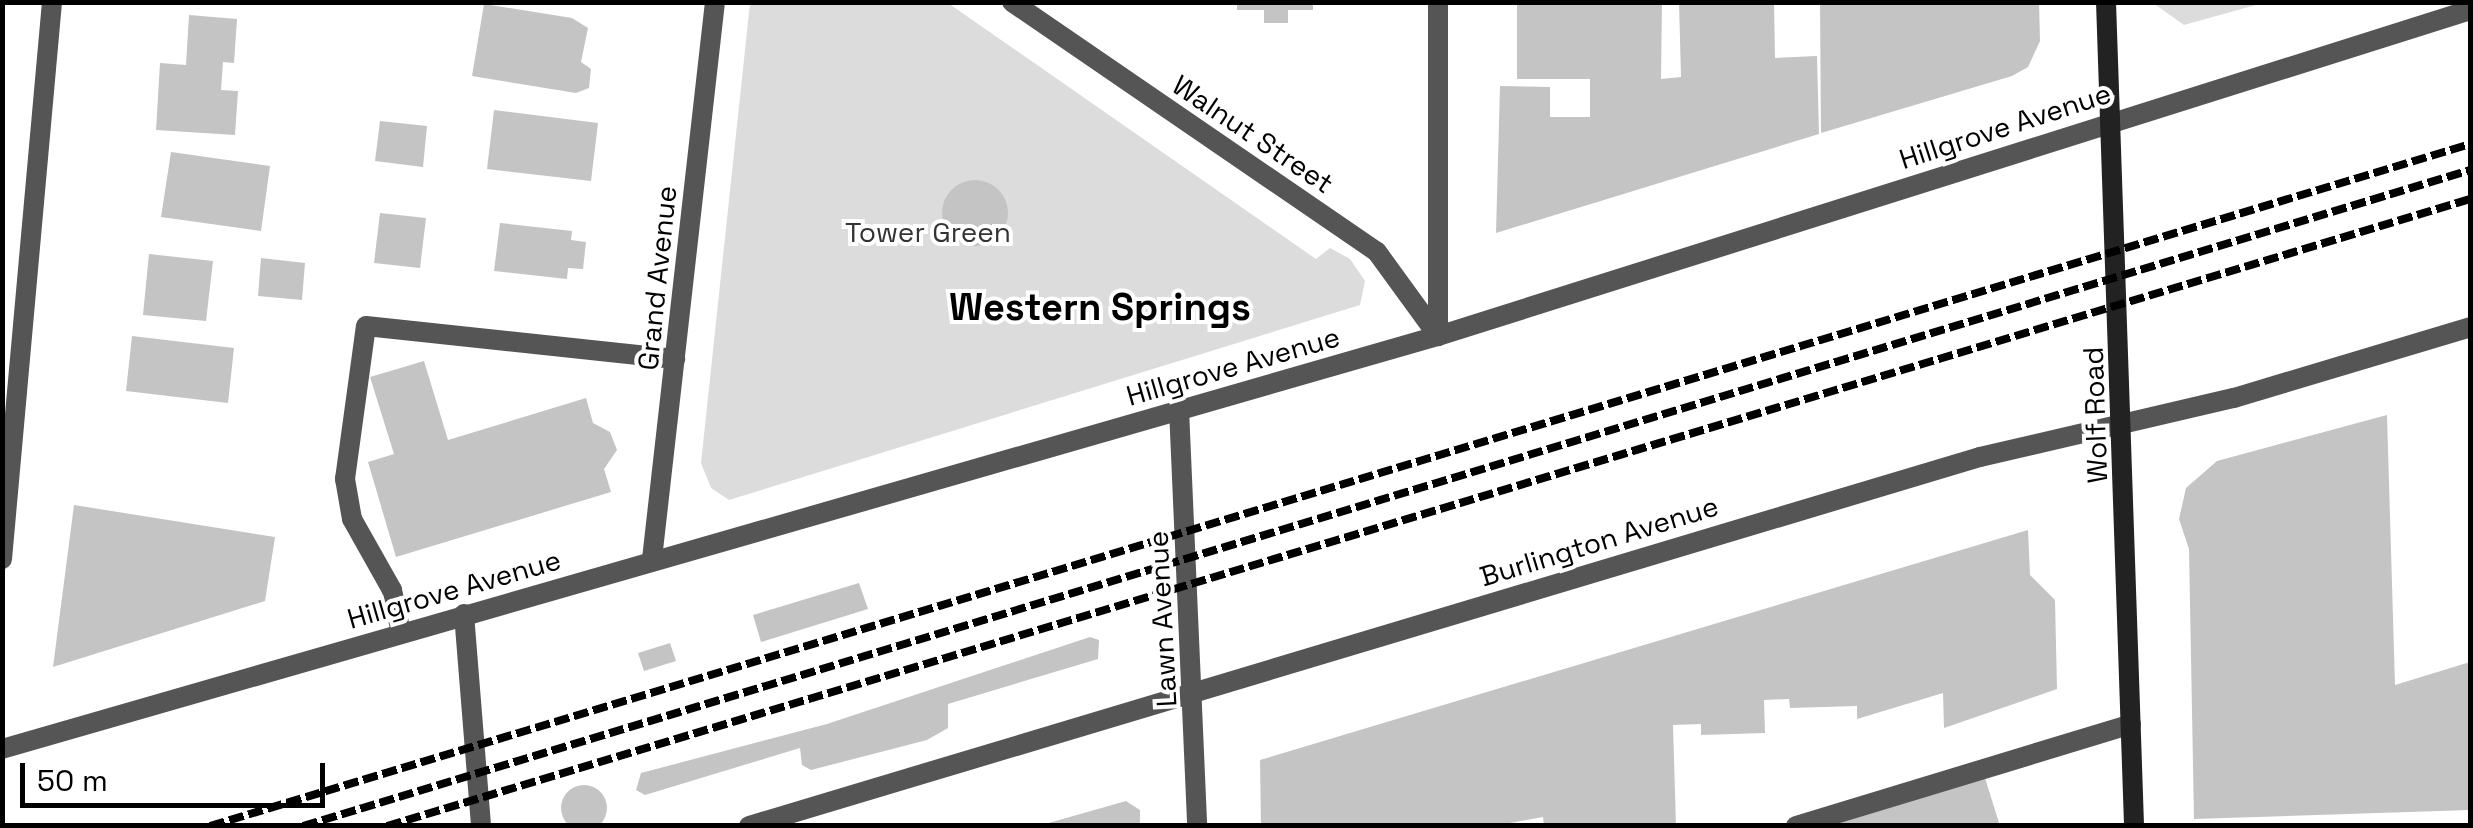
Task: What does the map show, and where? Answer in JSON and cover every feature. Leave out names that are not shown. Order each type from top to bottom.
[{"type":"main road","name":"Wolf Road","points":[[2106,2],[2124,423],[2134,826]]},
{"type":"street","points":[[2,559],[52,2]]},
{"type":"street","name":"Grand Avenue","points":[[652,559],[715,2]]},
{"type":"street","name":"Walnut Street","points":[[1012,2],[1377,252],[1438,336]]},
{"type":"street","points":[[1438,2],[1438,336]]},
{"type":"street","name":"Hillgrove Avenue","points":[[2,749],[1438,336],[2470,10]]},
{"type":"street","points":[[401,633],[392,590],[352,519],[345,480],[366,326],[675,358]]},
{"type":"street","name":"Burlington Avenue","points":[[749,826],[1980,456],[2124,423],[2470,328]]},
{"type":"street","name":"Lawn Avenue","points":[[1179,409],[1197,826]]},
{"type":"street","points":[[464,614],[481,826]]},
{"type":"street","points":[[1796,826],[2132,724]]},
{"type":"green space","name":"Tower Green","points":[[750,3],[948,3],[1316,259],[1330,248],[1350,259],[1365,281],[1360,305],[729,500],[711,488],[701,463]]},
{"type":"green space","points":[[2153,3],[2263,3],[2184,25]]},
{"type":"building","points":[[1237,2],[1313,2],[1313,10],[1288,10],[1288,23],[1264,23],[1264,10],[1237,10]]},
{"type":"building","points":[[1517,2],[1662,2],[1661,79],[1681,77],[1679,2],[1774,2],[1775,58],[1817,56],[1819,134],[1496,233],[1500,86],[1550,87],[1550,117],[1590,117],[1590,79],[1517,79]]},
{"type":"building","points":[[1820,2],[2039,2],[2040,41],[2028,67],[2012,76],[1821,133]]},
{"type":"building","points":[[484,4],[572,18],[588,28],[581,62],[591,69],[589,88],[576,93],[472,76]]},
{"type":"building","points":[[189,15],[237,19],[234,63],[223,62],[221,90],[238,91],[235,135],[156,130],[160,63],[186,65]]},
{"type":"building","points":[[494,110],[598,123],[591,181],[487,169]]},
{"type":"building","points":[[380,121],[427,126],[423,167],[375,161]]},
{"type":"building","points":[[171,152],[270,166],[261,231],[161,217]]},
{"type":"building","points":[[975,180],[988,182],[998,190],[1006,200],[1006,226],[998,236],[988,244],[975,246],[962,244],[952,236],[944,226],[942,213],[944,200],[952,190],[962,182]]},
{"type":"building","points":[[380,213],[426,218],[420,268],[374,263]]},
{"type":"building","points":[[500,223],[572,231],[571,240],[586,242],[583,269],[568,268],[567,279],[494,271]]},
{"type":"building","points":[[149,254],[213,261],[206,321],[143,315]]},
{"type":"building","points":[[261,258],[305,263],[302,300],[258,296]]},
{"type":"building","points":[[132,336],[234,348],[228,403],[126,391]]},
{"type":"building","points":[[424,361],[448,440],[586,398],[593,423],[610,432],[617,450],[604,469],[611,492],[396,557],[368,462],[394,454],[370,377]]},
{"type":"building","points":[[2387,415],[2395,685],[2470,662],[2470,810],[2194,819],[2189,549],[2179,519],[2186,488],[2217,461]]},
{"type":"building","points":[[74,505],[275,537],[265,601],[53,667]]},
{"type":"building","points":[[2028,530],[2030,575],[2055,600],[2057,689],[1944,728],[1943,693],[1857,719],[1857,706],[1790,708],[1789,699],[1764,700],[1765,733],[1701,735],[1701,724],[1673,725],[1676,826],[1544,826],[1543,817],[1494,826],[1261,826],[1260,760]]},
{"type":"building","points":[[859,583],[868,609],[761,642],[753,615]]},
{"type":"building","points":[[1090,637],[1099,640],[1098,659],[948,704],[948,728],[927,740],[811,770],[802,765],[800,748],[645,795],[636,790],[641,773],[827,724]]},
{"type":"building","points":[[670,643],[676,661],[644,671],[638,653]]},
{"type":"building","points":[[1985,778],[2000,826],[1834,826],[1834,825]]},
{"type":"building","points":[[584,785],[600,792],[607,808],[600,824],[584,831],[568,824],[561,808],[568,792]]},
{"type":"building","points":[[1126,801],[1140,810],[1140,826],[1038,826]]},
{"type":"railway","points":[[210,826],[2470,144]]},
{"type":"railway","points":[[303,826],[2470,170]]},
{"type":"railway","points":[[387,826],[2470,199]]},
{"type":"district","name":"Western Springs","points":[[1100,308]]}]
